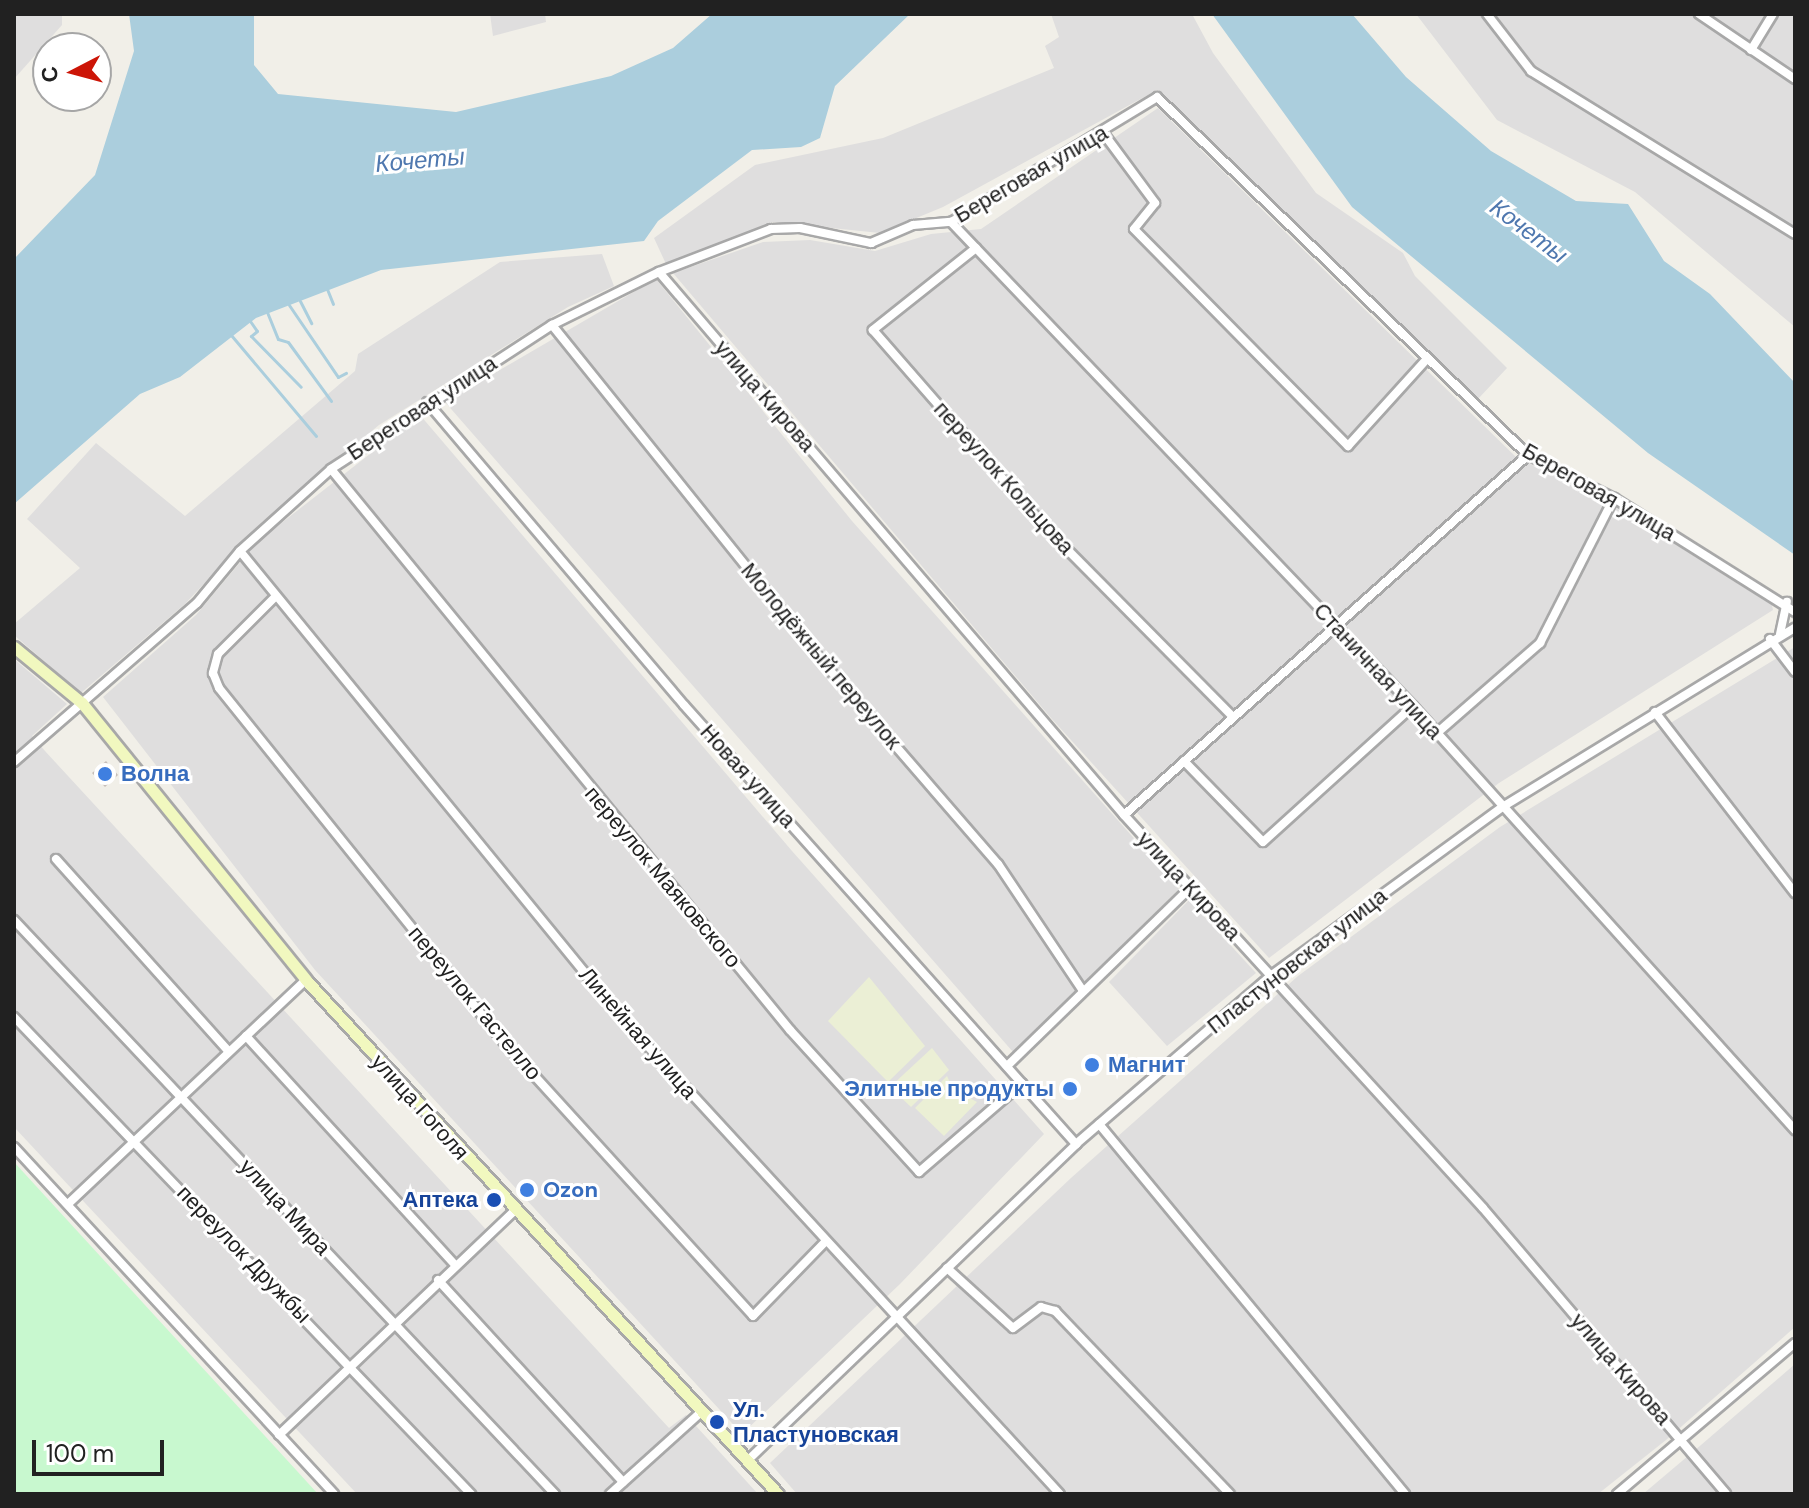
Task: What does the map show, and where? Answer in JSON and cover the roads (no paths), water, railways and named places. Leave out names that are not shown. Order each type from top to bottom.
[{"type":"street","points":[[1487,14],[1531,71],[1795,234]]},
{"type":"street","points":[[1699,14],[1795,79]]},
{"type":"street","points":[[1751,50],[1773,14]]},
{"type":"street","name":"Береговая улица","points":[[14,762],[197,603],[240,551],[331,469],[427,402],[552,325],[659,272],[771,229],[800,228],[871,243],[913,225],[951,222],[1104,134],[1157,97],[1425,361],[1528,455],[1614,498],[1792,606]]},
{"type":"street","points":[[1104,134],[1155,203],[1134,229],[1348,446],[1425,361]]},
{"type":"street","name":"Станичная улица","points":[[951,222],[1413,706],[1795,1130]]},
{"type":"street","name":"переулок Кольцова","points":[[976,248],[873,330],[1043,525],[1232,716]]},
{"type":"street","name":"улица Кирова","points":[[659,272],[1124,815],[1272,975],[1726,1494]]},
{"type":"street","name":"Молодёжный переулок","points":[[552,325],[822,661],[998,864],[1083,991]]},
{"type":"street","name":"Новая улица","points":[[427,402],[684,705],[1076,1144]]},
{"type":"street","points":[[1124,815],[1334,623],[1528,455]]},
{"type":"street","name":"переулок Маяковского","points":[[331,469],[790,1030],[919,1172],[1022,1083]]},
{"type":"street","points":[[1437,733],[1540,643],[1614,498]]},
{"type":"street","name":"Линейная улица","points":[[240,551],[621,1017],[896,1321],[1060,1494]]},
{"type":"street","name":"переулок Гастелло","points":[[276,596],[218,654],[213,673],[219,688],[502,1040],[753,1316],[826,1241]]},
{"type":"street","points":[[1792,606],[1775,637],[1795,672]]},
{"type":"street","name":"Пластуновская улица","points":[[747,1461],[896,1321],[1076,1144],[1272,975],[1504,806],[1775,637],[1795,628]]},
{"type":"street","name":"улица Гоголя","points":[[14,647],[82,703],[306,980],[514,1211],[778,1494]]},
{"type":"street","points":[[1184,761],[1263,842],[1413,706]]},
{"type":"street","points":[[1655,712],[1795,893]]},
{"type":"street","points":[[56,859],[229,1052]]},
{"type":"street","points":[[1007,1066],[1190,888]]},
{"type":"street","name":"улица Мира","points":[[14,920],[555,1494]]},
{"type":"street","points":[[68,1204],[306,980]]},
{"type":"street","name":"переулок Дружбы","points":[[14,1017],[471,1494]]},
{"type":"street","points":[[246,1036],[455,1265]]},
{"type":"street","points":[[1099,1124],[1405,1494]]},
{"type":"street","points":[[14,1147],[334,1494]]},
{"type":"street","points":[[279,1435],[393,1322],[514,1211]]},
{"type":"street","points":[[947,1268],[1013,1328],[1041,1307],[1055,1311],[1230,1494]]},
{"type":"street","points":[[438,1280],[623,1482]]},
{"type":"street","points":[[1617,1494],[1683,1442],[1795,1343]]},
{"type":"street","points":[[610,1494],[701,1412]]},
{"type":"water","name":"Кочеты","points":[[129,14],[254,14],[254,65],[278,94],[456,112],[611,76],[673,48],[712,14],[910,14],[835,86],[820,138],[801,147],[752,150],[658,221],[644,241],[381,270],[256,318],[180,377],[140,394],[14,504],[14,259],[95,175],[134,51]]},
{"type":"water","name":"Кочеты","points":[[1212,14],[1352,14],[1406,77],[1491,151],[1576,201],[1628,204],[1664,261],[1710,294],[1795,383],[1795,555],[1648,453],[1352,207]]},
{"type":"waterway","points":[[327,289],[333,304]]},
{"type":"waterway","points":[[300,301],[311,323]]},
{"type":"waterway","points":[[289,305],[338,377],[346,373]]},
{"type":"waterway","points":[[267,312],[278,339],[288,342],[331,401]]},
{"type":"waterway","points":[[250,321],[257,331],[251,336],[301,387]]},
{"type":"waterway","points":[[231,335],[316,436]]},
{"type":"place","name":"Волна","points":[[105,774]]},
{"type":"place","name":"Магнит","points":[[1092,1065]]},
{"type":"place","name":"Элитные продукты","points":[[1070,1089]]},
{"type":"place","name":"Ozon","points":[[527,1190]]},
{"type":"place","name":"Аптека","points":[[494,1200]]},
{"type":"place","name":"Ул. Пластуновская","points":[[717,1422]]}]
